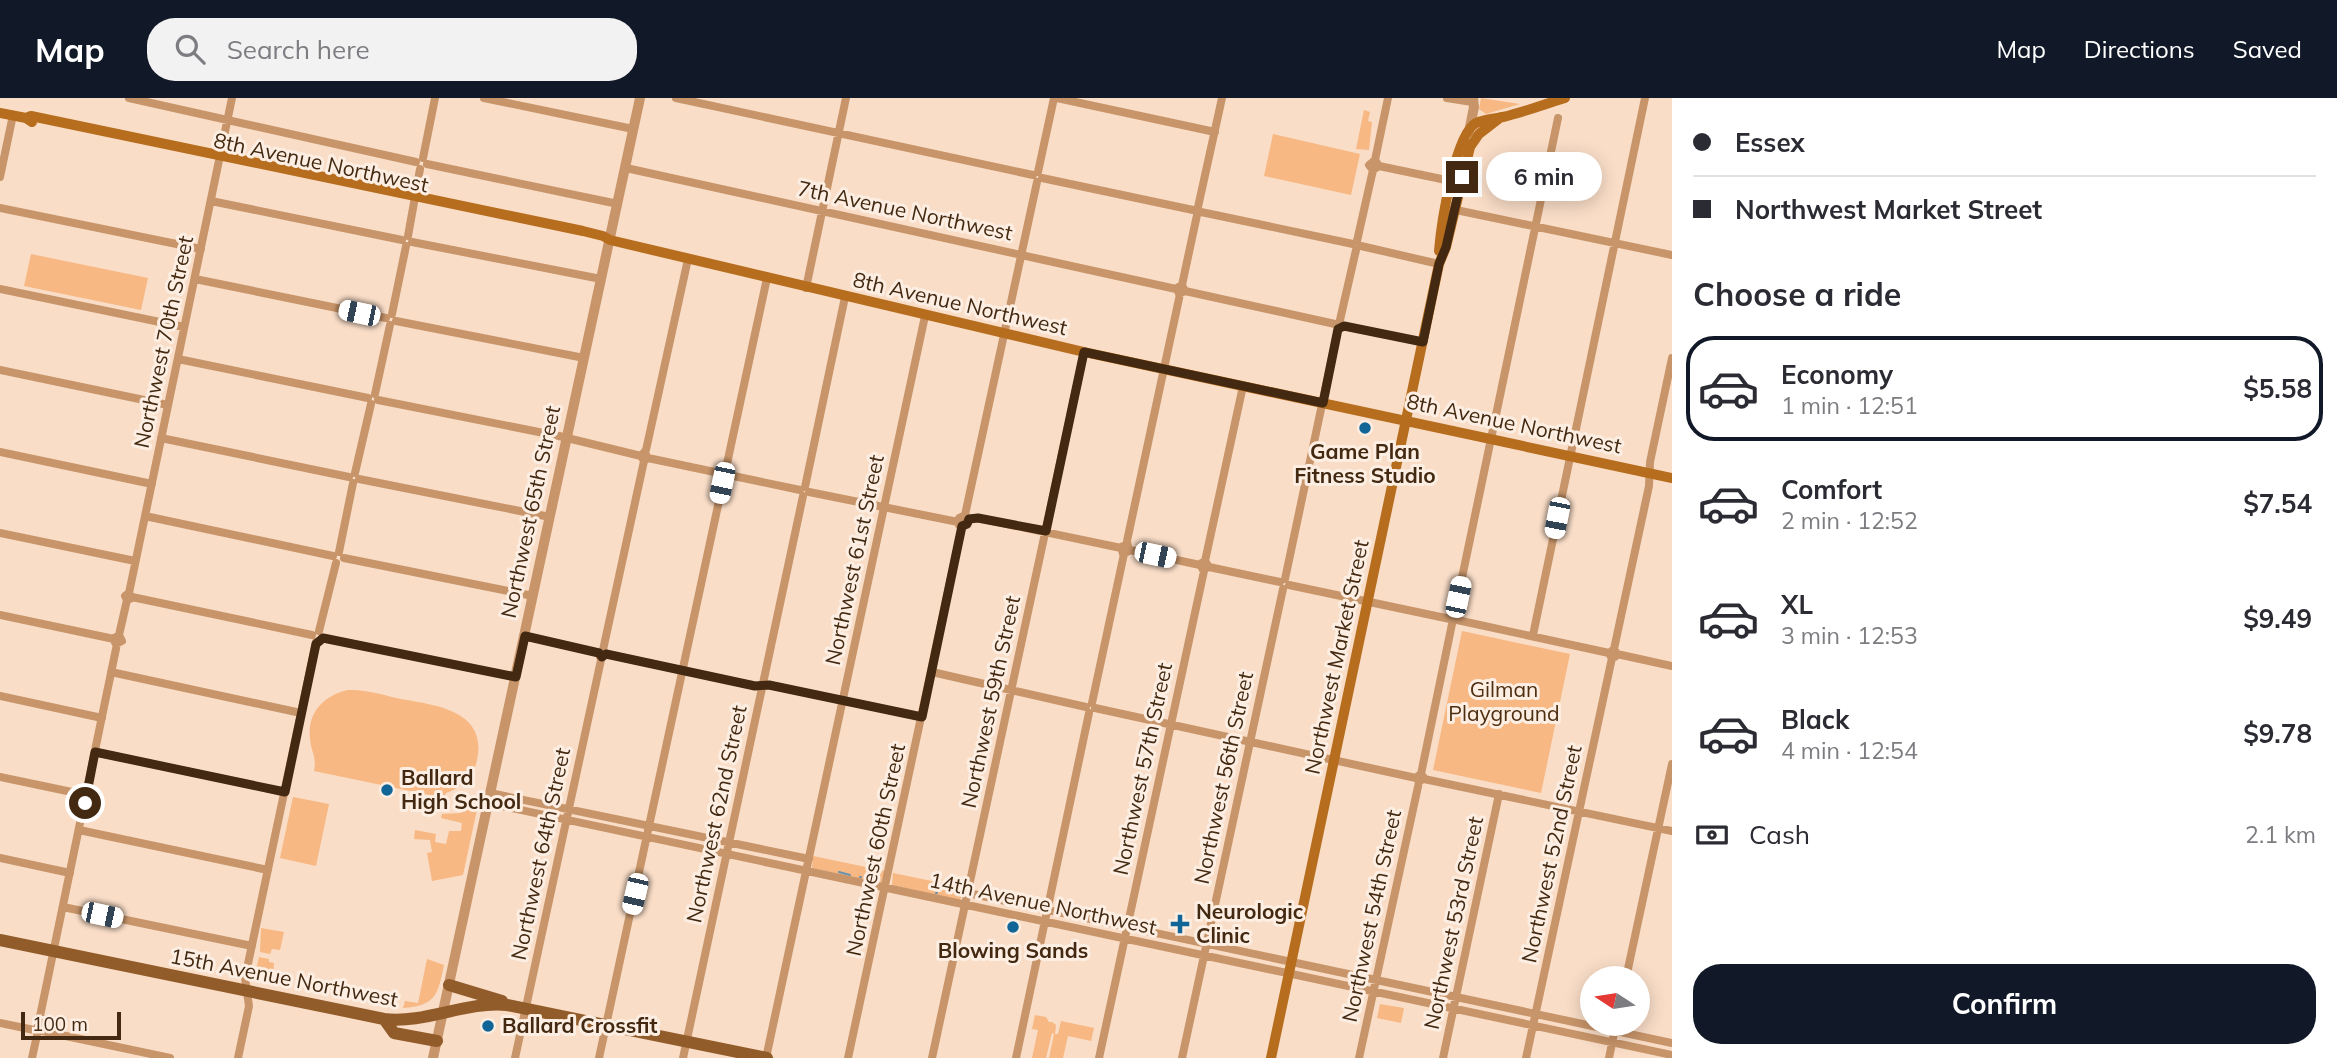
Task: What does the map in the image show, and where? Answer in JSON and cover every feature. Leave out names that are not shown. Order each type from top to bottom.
[{"type":"main road","name":"Northwest Market Street","points":[[1439,264],[1439,247],[1451,181],[1465,133],[1475,124],[1488,119],[1565,98]]},
{"type":"main road","name":"8th Avenue Northwest","points":[[0,113],[26,118],[32,116],[415,199],[583,231],[806,288],[1004,334],[1672,478]]},
{"type":"main road","name":"Northwest Market Street","points":[[1271,1058],[1439,264],[1456,210],[1464,167],[1474,140],[1501,117]]},
{"type":"main road","name":"15th Avenue Northwest","points":[[0,940],[384,1019],[406,1020],[482,1005],[521,1007],[766,1058]]},
{"type":"main road","points":[[449,985],[521,1007]]},
{"type":"main road","points":[[384,1019],[394,1033],[437,1041]]},
{"type":"street","points":[[129,98],[618,204]]},
{"type":"street","name":"Northwest 70th Street","points":[[32,1058],[116,639],[130,597],[135,561],[232,98]]},
{"type":"street","points":[[238,1058],[249,1006],[245,978],[301,713],[391,320],[435,98]]},
{"type":"street","points":[[484,98],[634,129]]},
{"type":"street","name":"Northwest 65th Street","points":[[433,1058],[640,98]]},
{"type":"street","points":[[676,98],[1439,264]]},
{"type":"street","points":[[806,288],[846,98]]},
{"type":"street","points":[[967,517],[1055,98],[1214,132]]},
{"type":"street","points":[[1016,1058],[1222,98]]},
{"type":"street","name":"Northwest 56th Street","points":[[1182,1058],[1339,325],[1376,165],[1388,98]]},
{"type":"street","points":[[1447,98],[1473,100]]},
{"type":"street","points":[[1533,635],[1645,98]]},
{"type":"street","points":[[1464,167],[1464,150],[1474,107],[1473,100]]},
{"type":"street","points":[[1459,149],[1468,107],[1473,100]]},
{"type":"street","points":[[0,177],[13,115]]},
{"type":"street","name":"Northwest 54th Street","points":[[1359,1058],[1558,118]]},
{"type":"street","points":[[1376,165],[1451,181]]},
{"type":"street","name":"7th Avenue Northwest","points":[[626,168],[1423,342]]},
{"type":"street","points":[[211,201],[601,279]]},
{"type":"street","points":[[0,208],[201,249]]},
{"type":"street","points":[[1456,210],[1672,255]]},
{"type":"street","name":"Northwest 64th Street","points":[[515,1058],[521,1007],[568,819],[688,259]]},
{"type":"street","points":[[599,1058],[767,278]]},
{"type":"street","points":[[195,279],[584,358]]},
{"type":"street","points":[[0,289],[184,327]]},
{"type":"street","name":"Northwest 62nd Street","points":[[682,1058],[845,297]]},
{"type":"street","name":"Northwest 61st Street","points":[[766,1058],[925,316]]},
{"type":"street","name":"Northwest 59th Street","points":[[932,1058],[1084,352]]},
{"type":"street","name":"Northwest 52nd Street","points":[[1526,1058],[1649,486],[1649,474],[1672,358]]},
{"type":"street","points":[[178,359],[960,524],[960,517],[967,517],[1046,531],[1672,666]]},
{"type":"street","points":[[0,370],[168,405]]},
{"type":"street","name":"Northwest 57th Street","points":[[1099,1058],[1243,386]]},
{"type":"street","points":[[161,438],[550,517]]},
{"type":"street","points":[[0,452],[152,484]]},
{"type":"street","points":[[145,516],[533,596]]},
{"type":"street","name":"Northwest 60th Street","points":[[848,1058],[932,672],[960,524]]},
{"type":"street","points":[[0,533],[135,561]]},
{"type":"street","points":[[130,597],[516,677]]},
{"type":"street","points":[[0,615],[116,639]]},
{"type":"street","points":[[525,636],[755,686],[763,685],[922,717]]},
{"type":"street","points":[[111,672],[301,713]]},
{"type":"street","points":[[932,672],[1672,831]]},
{"type":"street","points":[[0,696],[102,718]]},
{"type":"street","points":[[95,752],[285,792]]},
{"type":"street","points":[[1629,966],[1672,764]]},
{"type":"street","points":[[0,777],[86,795]]},
{"type":"street","name":"Northwest 53rd Street","points":[[1443,1058],[1499,794]]},
{"type":"street","points":[[489,798],[570,809],[809,859]]},
{"type":"street","name":"14th Avenue Northwest","points":[[489,798],[568,819],[1045,923],[1672,1055]]},
{"type":"street","points":[[79,830],[268,870]]},
{"type":"street","points":[[0,858],[70,873]]},
{"type":"street","name":"14th Avenue Northwest","points":[[968,893],[1456,998],[1580,1021]]},
{"type":"street","points":[[63,907],[252,946]]},
{"type":"street","points":[[0,1023],[170,1058]]},
{"type":"street","points":[[1609,1058],[1613,1036]]},
{"type":"street","name":"14th Avenue Northwest","points":[[1647,1036],[1672,1043]]},
{"type":"green space","points":[[1481,98],[1520,104],[1486,114],[1479,109]]},
{"type":"green space","points":[[1364,110],[1370,112],[1368,121],[1372,122],[1369,150],[1356,149]]},
{"type":"green space","points":[[1273,134],[1360,154],[1351,195],[1264,176]]},
{"type":"green space","points":[[31,254],[148,278],[141,310],[24,286]]},
{"type":"green space","name":"Gilman Playground","points":[[1462,631],[1570,654],[1541,793],[1433,770]]},
{"type":"green space","points":[[348,690],[368,691],[428,704],[456,713],[466,720],[474,730],[478,743],[477,760],[470,777],[462,785],[446,793],[444,798],[314,771],[310,729],[314,713],[332,696]]},
{"type":"green space","points":[[293,797],[329,804],[316,866],[280,858]]},
{"type":"green space","points":[[479,800],[463,875],[432,881],[427,853],[432,852],[430,840],[414,839],[415,830],[436,834],[435,842],[446,844],[449,831],[461,831],[462,823],[441,818],[442,814],[461,813]]},
{"type":"green space","points":[[813,856],[885,871],[881,883],[812,868]]},
{"type":"green space","points":[[893,873],[965,888],[960,900],[892,885]]},
{"type":"green space","points":[[261,928],[284,932],[280,950],[272,949],[270,954],[260,952]]},
{"type":"green space","points":[[259,957],[274,963],[273,982],[254,979]]},
{"type":"green space","points":[[427,959],[444,965],[437,991],[434,997],[422,1005],[403,1008],[405,1001],[418,1003]]},
{"type":"green space","points":[[1380,1004],[1404,1008],[1401,1023],[1377,1018]]},
{"type":"green space","points":[[1035,1015],[1046,1017],[1056,1025],[1055,1034],[1058,1034],[1061,1021],[1094,1028],[1091,1041],[1068,1036],[1063,1058],[1049,1058],[1054,1034],[1052,1033],[1046,1058],[1032,1058],[1038,1030],[1032,1029]]},
{"type":"waterway","points":[[839,872],[850,875]]},
{"type":"place","name":"Game Plan Fitness Studio","points":[[1365,428]]},
{"type":"place","name":"Ballard High School","points":[[387,790]]},
{"type":"place","name":"Neurologic Clinic","points":[[1180,924]]},
{"type":"place","name":"Blowing Sands","points":[[1013,927]]},
{"type":"place","name":"Ballard Crossfit","points":[[488,1026]]},
{"type":"route","points":[[85,803],[95,752],[285,792],[316,642],[323,638],[516,677],[525,636],[599,653],[602,657],[606,654],[755,686],[769,685],[922,717],[962,526],[967,524],[969,519],[978,518],[1046,531],[1084,352],[1323,403],[1338,329],[1344,326],[1423,342],[1439,264],[1456,210],[1462,177]]}]
